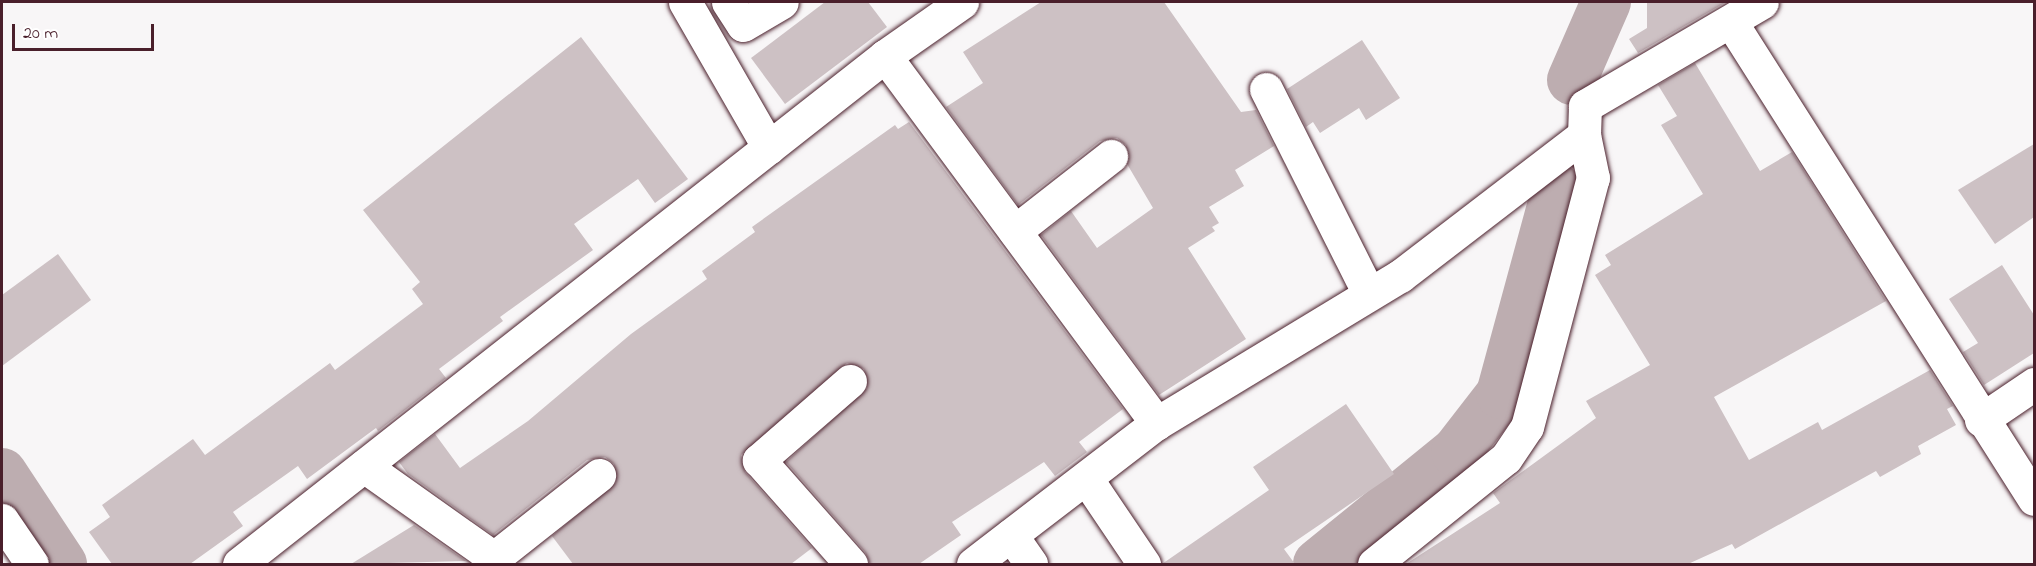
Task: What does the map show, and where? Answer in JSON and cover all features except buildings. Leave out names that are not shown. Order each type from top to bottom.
[{"type":"street","points":[[686,2],[769,148]]},
{"type":"street","points":[[728,2],[743,26],[782,2]]},
{"type":"street","points":[[239,564],[885,56],[962,2]]},
{"type":"street","points":[[1374,564],[1506,458],[1527,427],[1593,178],[1584,135],[1585,106],[1762,2]]},
{"type":"street","points":[[1731,22],[1981,420],[2034,500]]},
{"type":"street","points":[[885,56],[1157,423]]},
{"type":"street","points":[[1266,89],[1369,294]]},
{"type":"street","points":[[973,564],[1157,423],[1369,294],[1584,135]]},
{"type":"street","points":[[1014,231],[1112,156]]},
{"type":"street","points":[[850,381],[759,460],[851,564]]},
{"type":"street","points":[[1981,420],[2034,384]]},
{"type":"street","points":[[364,466],[494,558],[600,475]]},
{"type":"street","points":[[1086,478],[1144,564]]},
{"type":"street","points":[[2,520],[32,564]]},
{"type":"street","points":[[1011,535],[1031,564]]},
{"type":"waterway","points":[[1572,80],[1606,2]]},
{"type":"waterway","points":[[1318,564],[1456,452],[1501,394],[1557,188]]},
{"type":"waterway","points":[[2,473],[62,564]]}]
